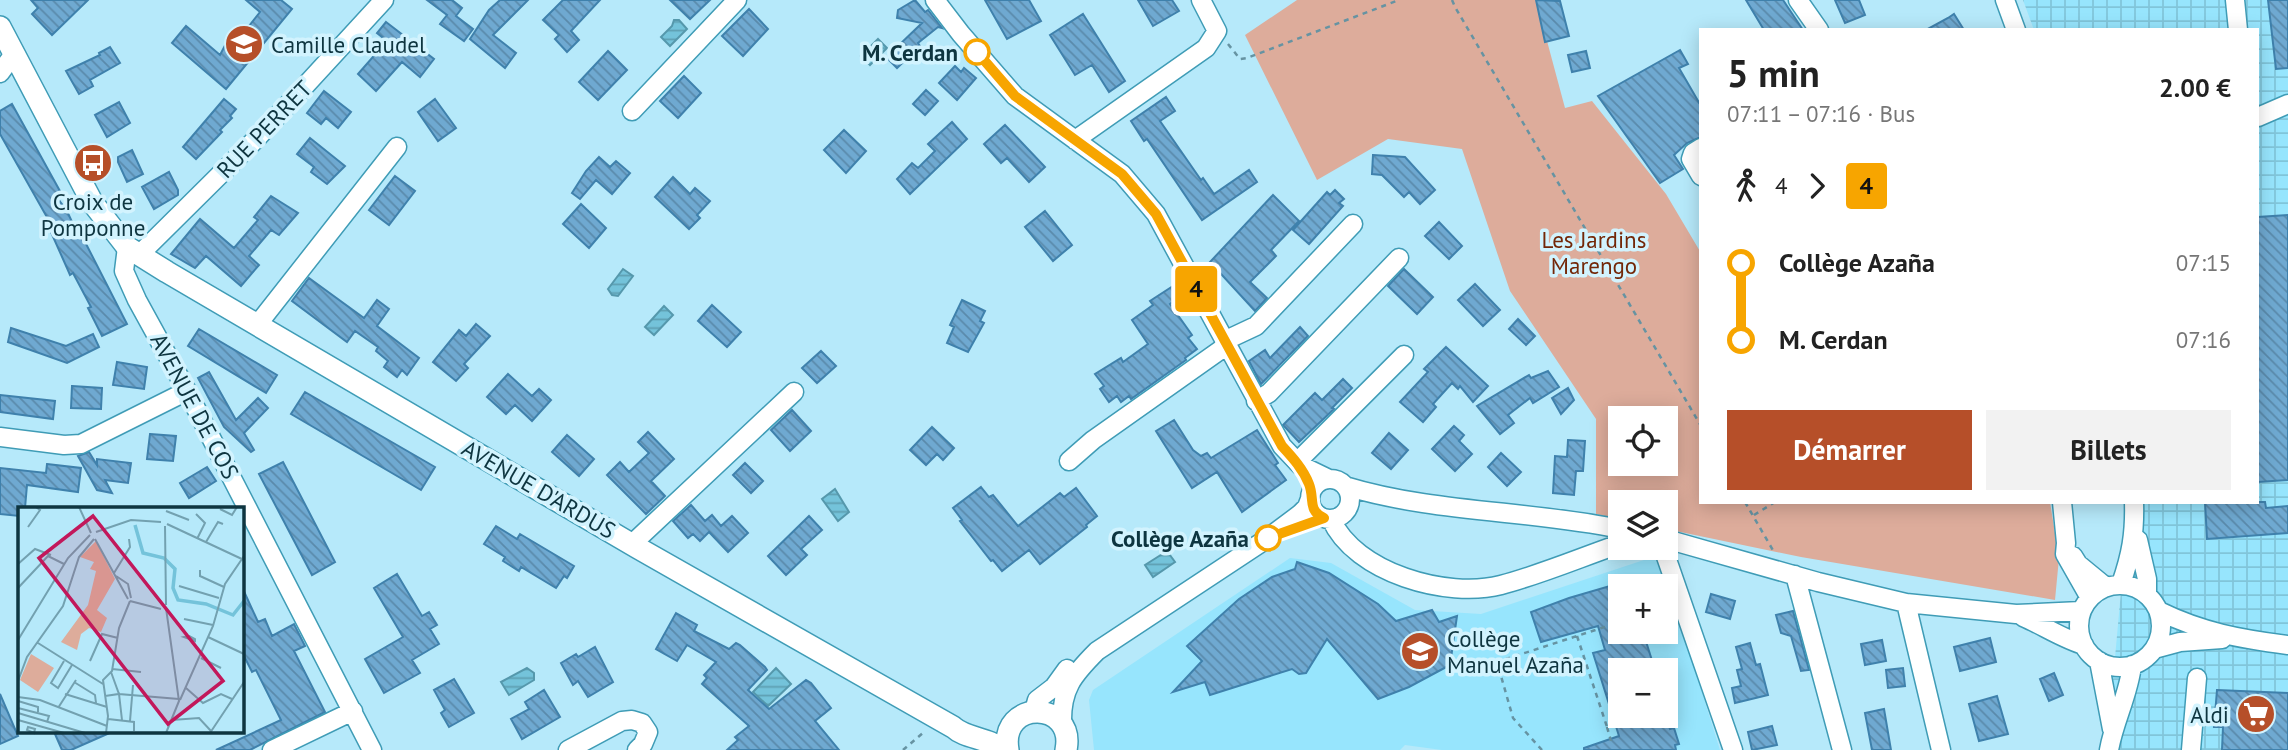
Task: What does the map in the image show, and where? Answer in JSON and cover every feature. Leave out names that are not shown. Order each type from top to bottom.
[{"type":"main road","points":[[0,27],[92,202],[133,251]]},
{"type":"main road","name":"AVENUE D'ARDUS","points":[[133,251],[960,733],[979,737],[1002,750]]},
{"type":"main road","points":[[1008,750],[1008,733],[1026,715],[1050,714],[1062,724],[1066,733],[1066,749]]},
{"type":"main road","name":"AVENUE D'ARDUS","points":[[953,727],[962,725],[982,729],[1026,715]]},
{"type":"street","name":"RUE PERRET","points":[[133,251],[260,136],[384,0]]},
{"type":"street","points":[[632,111],[737,0]]},
{"type":"street","points":[[935,0],[1015,96],[1102,157],[1122,174],[1156,214],[1256,401],[1282,446],[1298,464],[1310,486],[1314,511],[1333,517]]},
{"type":"street","points":[[1075,140],[1206,47],[1217,31],[1202,0]]},
{"type":"street","points":[[1798,0],[1818,28]]},
{"type":"street","points":[[2005,0],[2015,28]]},
{"type":"street","points":[[2235,0],[2238,28]]},
{"type":"street","points":[[0,73],[14,54]]},
{"type":"street","points":[[2259,117],[2288,104]]},
{"type":"street","points":[[258,324],[397,147]]},
{"type":"street","points":[[1699,149],[1693,153],[1691,159],[1699,173]]},
{"type":"street","points":[[1069,461],[1093,440],[1225,344],[1256,326],[1353,224]]},
{"type":"street","name":"AVENUE DE COS","points":[[133,251],[124,271],[137,300],[187,391],[372,750]]},
{"type":"street","points":[[1256,401],[1269,393],[1399,258]]},
{"type":"street","points":[[1298,464],[1404,355]]},
{"type":"street","points":[[0,437],[64,445],[80,443],[187,391]]},
{"type":"street","points":[[632,544],[794,392]]},
{"type":"street","points":[[1298,464],[1348,491],[1349,503],[1333,517]]},
{"type":"street","points":[[1062,724],[1064,693],[1075,674],[1097,651],[1300,514],[1307,507],[1318,483],[1337,483],[1390,498],[1482,512],[1608,526]]},
{"type":"street","points":[[1268,538],[1390,498]]},
{"type":"street","points":[[2062,504],[2065,554],[2085,605],[2079,621],[2080,637],[2084,645],[2099,661],[2108,665],[2132,665],[2145,658],[2154,649],[2161,632],[2159,611],[2147,594],[2134,587],[2113,586],[2078,564],[2066,543]]},
{"type":"street","points":[[1678,542],[1906,603],[2016,614],[2085,605],[2113,586],[2130,561],[2135,533],[2134,504]]},
{"type":"street","points":[[1333,517],[1336,531],[1376,565],[1416,582],[1467,588],[1500,585],[1608,548]]},
{"type":"street","points":[[2135,533],[2141,548],[2147,594]]},
{"type":"street","points":[[1667,560],[1733,750]]},
{"type":"street","points":[[1791,574],[1842,750]]},
{"type":"street","points":[[1906,603],[1941,750]]},
{"type":"street","points":[[2159,611],[2236,639],[2288,645]]},
{"type":"street","points":[[2016,614],[2058,632],[2072,642],[2084,645]]},
{"type":"street","points":[[2154,649],[2180,642],[2236,639]]},
{"type":"street","points":[[1026,715],[1066,671],[1086,655],[1097,651]]},
{"type":"street","points":[[2099,661],[2112,729]]},
{"type":"street","points":[[2109,750],[2112,729],[2121,708],[2132,665]]},
{"type":"street","points":[[2191,750],[2197,678]]},
{"type":"street","points":[[271,750],[353,711]]},
{"type":"street","points":[[568,750],[622,722],[632,720],[642,723],[648,732],[637,750]]},
{"type":"path","points":[[1217,31],[1240,59],[1247,58],[1399,0]]},
{"type":"path","points":[[1452,0],[1699,423]]},
{"type":"path","points":[[1746,504],[1791,574]]},
{"type":"path","points":[[1753,516],[1772,504]]},
{"type":"path","points":[[1542,750],[1513,718],[1497,662],[1608,626]]},
{"type":"path","points":[[1577,636],[1611,741]]},
{"type":"path","points":[[903,750],[927,730]]},
{"type":"shaded area","points":[[2023,0],[2288,0],[2288,750],[2100,750],[2113,680],[2129,504],[2259,504],[2259,28],[2033,28]]},
{"type":"shaded area","points":[[674,20],[679,20],[687,29],[670,46],[661,37]]},
{"type":"shaded area","points":[[878,39],[887,48],[870,65],[861,56]]},
{"type":"shaded area","points":[[623,269],[633,276],[618,296],[612,295],[608,289]]},
{"type":"shaded area","points":[[664,306],[673,315],[654,335],[645,327]]},
{"type":"shaded area","points":[[835,489],[849,512],[838,521],[822,499]]},
{"type":"shaded area","points":[[1167,551],[1175,562],[1153,577],[1145,565]]},
{"type":"shaded area","name":"Collège Manuel Azaña","points":[[1290,558],[1331,563],[1415,610],[1481,614],[1644,560],[1661,560],[1665,574],[1608,574],[1608,644],[1678,644],[1678,616],[1720,750],[1442,750],[1405,745],[1400,750],[1094,750],[1089,700],[1093,690]]},
{"type":"shaded area","points":[[527,668],[534,673],[534,680],[509,695],[501,682]]},
{"type":"shaded area","points":[[776,668],[791,684],[768,706],[753,692]]},
{"type":"green space","name":"Les Jardins Marengo","points":[[1297,0],[1536,0],[1565,108],[1592,101],[1666,194],[1699,250],[1699,504],[2050,504],[2059,558],[2055,600],[1801,557],[1678,531],[1678,490],[1608,490],[1608,516],[1596,514],[1596,419],[1510,291],[1462,149],[1388,139],[1317,180],[1245,35]]},
{"type":"building","points":[[31,0],[88,0],[52,35],[32,14],[38,8]]},
{"type":"building","name":"Camille Claudel","points":[[246,0],[281,0],[292,9],[226,89],[172,43],[186,26],[220,55],[231,34],[242,28],[245,31],[260,12]]},
{"type":"building","points":[[427,0],[452,0],[462,8],[456,16],[473,29],[464,41],[440,24],[447,15]]},
{"type":"building","points":[[500,0],[528,0],[493,35],[516,53],[505,68],[470,39],[489,10]]},
{"type":"building","points":[[563,0],[600,0],[571,31],[579,40],[567,52],[555,39],[559,35],[543,20]]},
{"type":"building","points":[[670,0],[710,0],[690,19]]},
{"type":"building","points":[[915,0],[925,12],[928,10],[942,28],[938,27],[918,43],[920,46],[897,68],[888,59],[922,23],[897,18],[898,10]]},
{"type":"building","points":[[985,0],[1029,0],[1041,21],[1007,39]]},
{"type":"building","points":[[1138,0],[1172,0],[1179,11],[1153,26]]},
{"type":"building","points":[[1536,0],[1560,1],[1569,36],[1545,42]]},
{"type":"building","points":[[1746,0],[1783,0],[1802,28],[1763,28]]},
{"type":"building","points":[[1835,0],[1859,0],[1865,15],[1845,23]]},
{"type":"building","points":[[2268,0],[2288,0],[2288,68],[2276,69]]},
{"type":"building","points":[[749,9],[768,29],[743,56],[722,36]]},
{"type":"building","points":[[1083,14],[1125,81],[1109,92],[1092,65],[1075,75],[1050,35]]},
{"type":"building","points":[[1954,14],[1963,28],[1930,28]]},
{"type":"building","points":[[386,22],[434,59],[420,77],[402,62],[376,91],[358,74],[387,41],[377,33]]},
{"type":"building","points":[[110,47],[120,63],[90,80],[93,86],[79,94],[66,71],[100,55],[99,53]]},
{"type":"building","points":[[1680,50],[1688,64],[1679,68],[1699,103],[1699,138],[1687,143],[1674,155],[1683,169],[1660,183],[1598,96]]},
{"type":"building","points":[[608,51],[627,70],[598,100],[579,82]]},
{"type":"building","points":[[1586,51],[1590,68],[1572,72],[1568,55]]},
{"type":"building","points":[[955,66],[961,72],[964,68],[976,78],[957,100],[939,83]]},
{"type":"building","points":[[684,76],[701,93],[678,118],[660,101]]},
{"type":"building","points":[[926,90],[938,101],[925,115],[913,104]]},
{"type":"building","points":[[324,91],[351,112],[338,128],[326,118],[321,124],[307,113]]},
{"type":"building","points":[[1166,97],[1175,111],[1160,121],[1201,180],[1203,178],[1214,194],[1249,170],[1257,182],[1202,220],[1147,139],[1144,141],[1131,121]]},
{"type":"building","points":[[224,99],[236,109],[230,116],[232,118],[196,159],[183,147]]},
{"type":"building","points":[[435,99],[456,128],[438,141],[418,112]]},
{"type":"building","points":[[119,102],[130,123],[107,137],[95,115]]},
{"type":"building","points":[[12,104],[61,193],[56,196],[67,211],[79,237],[82,236],[127,324],[102,336],[88,308],[91,307],[73,273],[70,275],[46,221],[48,219],[0,134],[0,111]]},
{"type":"building","points":[[952,122],[967,139],[910,194],[897,179],[912,163],[918,168],[935,151],[928,144]]},
{"type":"building","points":[[1005,125],[1045,167],[1029,182],[1007,158],[1001,163],[984,144]]},
{"type":"building","points":[[844,130],[866,151],[846,173],[824,150]]},
{"type":"building","points":[[310,138],[345,166],[327,184],[311,172],[314,167],[297,154]]},
{"type":"building","points":[[132,150],[143,174],[127,182],[118,157]]},
{"type":"building","points":[[1373,155],[1405,157],[1435,190],[1420,204],[1409,192],[1404,197],[1382,175],[1372,174]]},
{"type":"building","points":[[599,157],[610,167],[616,161],[630,173],[612,194],[596,180],[580,199],[572,193]]},
{"type":"building","points":[[169,172],[178,195],[154,209],[142,187]]},
{"type":"building","points":[[395,176],[415,191],[389,225],[369,210]]},
{"type":"building","points":[[673,177],[690,194],[695,188],[710,201],[697,215],[700,218],[689,229],[655,197]]},
{"type":"building","points":[[1335,190],[1344,199],[1339,203],[1343,206],[1309,244],[1293,230],[1327,192],[1330,195]]},
{"type":"building","points":[[1273,195],[1299,221],[1271,250],[1276,256],[1250,282],[1267,298],[1255,311],[1210,262]]},
{"type":"building","points":[[271,196],[298,213],[279,235],[271,230],[249,256],[259,265],[241,286],[206,256],[195,268],[171,254],[200,219],[234,248],[258,220],[254,217]]},
{"type":"building","points":[[581,204],[606,228],[589,248],[563,224]]},
{"type":"building","points":[[1045,211],[1072,245],[1053,261],[1025,227]]},
{"type":"building","points":[[2288,215],[2288,480],[2259,482],[2259,217]]},
{"type":"building","points":[[1439,222],[1462,246],[1449,259],[1425,236]]},
{"type":"building","points":[[1404,269],[1433,297],[1417,314],[1388,286]]},
{"type":"building","points":[[309,278],[364,318],[377,300],[389,309],[377,326],[419,358],[407,375],[402,370],[397,377],[384,367],[388,361],[376,351],[378,347],[355,331],[347,342],[292,301]]},
{"type":"building","points":[[1475,284],[1500,310],[1483,326],[1458,300]]},
{"type":"building","points":[[1173,286],[1181,296],[1170,304],[1192,335],[1188,338],[1197,349],[1185,358],[1186,360],[1131,399],[1129,396],[1121,402],[1117,396],[1109,402],[1100,389],[1104,386],[1095,374],[1121,358],[1123,362],[1148,344],[1132,320],[1153,305],[1150,301]]},
{"type":"building","points":[[962,300],[985,311],[980,321],[984,323],[968,352],[947,343],[954,327],[950,325]]},
{"type":"building","points":[[712,305],[741,332],[727,347],[698,321]]},
{"type":"building","points":[[1518,319],[1535,336],[1526,345],[1509,329]]},
{"type":"building","points":[[476,324],[490,336],[464,364],[468,368],[456,381],[433,362],[459,330],[466,336]]},
{"type":"building","points":[[1300,327],[1308,336],[1261,384],[1249,361],[1265,350],[1270,358]]},
{"type":"building","points":[[11,328],[66,346],[93,334],[99,347],[67,363],[8,342]]},
{"type":"building","points":[[199,329],[277,375],[266,393],[188,346]]},
{"type":"building","points":[[1446,347],[1488,386],[1473,402],[1460,386],[1458,389],[1452,383],[1433,404],[1436,407],[1423,422],[1400,402],[1428,372],[1424,369]]},
{"type":"building","points":[[821,351],[836,366],[817,383],[802,368]]},
{"type":"building","points":[[117,362],[147,367],[144,389],[113,385]]},
{"type":"building","points":[[1548,371],[1559,387],[1533,403],[1530,398],[1508,415],[1514,423],[1500,434],[1477,406],[1529,375],[1531,378]]},
{"type":"building","points":[[209,372],[236,420],[258,398],[268,408],[244,433],[254,450],[251,452],[224,427],[198,378]]},
{"type":"building","points":[[508,374],[532,396],[539,389],[551,400],[532,421],[515,405],[506,414],[487,397]]},
{"type":"building","points":[[1343,379],[1352,388],[1299,442],[1283,425],[1315,393],[1322,400]]},
{"type":"building","points":[[72,386],[102,388],[101,409],[71,408]]},
{"type":"building","points":[[1568,388],[1574,400],[1561,414],[1552,398]]},
{"type":"building","points":[[305,392],[435,467],[421,490],[291,414]]},
{"type":"building","points":[[0,395],[55,401],[53,419],[0,412]]},
{"type":"building","points":[[792,410],[811,431],[790,451],[771,430]]},
{"type":"building","points":[[1174,420],[1193,450],[1201,456],[1207,453],[1211,458],[1257,430],[1286,480],[1242,512],[1217,472],[1192,488],[1156,431]]},
{"type":"building","points":[[1454,426],[1464,435],[1459,441],[1472,454],[1455,471],[1432,449]]},
{"type":"building","points":[[932,427],[954,448],[943,460],[937,454],[926,465],[910,450]]},
{"type":"building","points":[[648,432],[674,459],[651,481],[665,496],[646,514],[607,475],[620,462],[629,472],[649,453],[638,442]]},
{"type":"building","points":[[1389,433],[1408,450],[1391,469],[1372,453]]},
{"type":"building","points":[[150,434],[176,436],[173,461],[147,459]]},
{"type":"building","points":[[567,435],[594,459],[579,476],[552,452]]},
{"type":"building","points":[[1568,440],[1585,441],[1583,471],[1576,471],[1574,495],[1553,493],[1555,456],[1567,457]]},
{"type":"building","points":[[89,452],[97,465],[97,459],[131,463],[128,483],[105,480],[112,493],[97,490],[78,456]]},
{"type":"building","points":[[1501,453],[1521,472],[1507,486],[1488,467]]},
{"type":"building","points":[[283,462],[335,562],[312,575],[259,474]]},
{"type":"building","points":[[745,463],[763,481],[751,493],[733,475]]},
{"type":"building","points":[[47,464],[81,468],[78,492],[27,485],[25,507],[18,507],[18,516],[0,514],[0,468],[46,473]]},
{"type":"building","points":[[207,467],[216,481],[189,498],[180,483]]},
{"type":"building","points":[[981,487],[989,497],[993,495],[1018,526],[1060,493],[1064,497],[1076,488],[1097,516],[1040,564],[1029,550],[1002,571],[991,561],[953,508]]},
{"type":"building","points":[[2265,502],[2266,508],[2288,506],[2288,533],[2207,539],[2205,504]]},
{"type":"building","points":[[691,505],[705,521],[712,515],[721,526],[732,516],[748,533],[728,552],[709,532],[700,541],[693,534],[688,538],[673,521]]},
{"type":"building","points":[[809,516],[822,530],[801,549],[807,555],[786,575],[768,556]]},
{"type":"building","points":[[496,526],[517,539],[520,534],[574,566],[567,578],[564,576],[556,588],[521,567],[519,571],[503,561],[505,557],[484,544]]},
{"type":"building","points":[[1297,562],[1329,573],[1378,604],[1396,621],[1432,610],[1439,622],[1457,616],[1450,665],[1409,687],[1378,699],[1327,639],[1306,673],[1299,674],[1292,669],[1210,695],[1205,682],[1173,692],[1202,661],[1187,646],[1239,599],[1272,577],[1295,569]]},
{"type":"building","points":[[397,574],[422,616],[429,612],[437,625],[430,629],[439,644],[412,660],[420,673],[384,693],[365,659],[403,637],[374,588]]},
{"type":"building","points":[[1608,587],[1608,644],[1647,644],[1651,658],[1608,658],[1608,701],[1593,653],[1605,650],[1598,626],[1541,642],[1531,612]]},
{"type":"building","points":[[243,589],[258,622],[265,619],[272,636],[294,624],[305,646],[294,651],[325,712],[250,750],[216,750],[281,720],[256,670],[252,672],[243,654]]},
{"type":"building","points":[[1711,594],[1735,601],[1730,619],[1706,612]]},
{"type":"building","points":[[1793,611],[1809,670],[1801,671],[1791,636],[1781,633],[1776,615]]},
{"type":"building","points":[[676,613],[697,625],[694,631],[729,649],[736,643],[740,645],[765,667],[767,670],[748,690],[769,709],[806,680],[811,683],[831,708],[815,721],[839,750],[727,750],[738,740],[735,737],[749,726],[702,684],[707,678],[704,675],[716,662],[687,645],[677,661],[656,649]]},
{"type":"building","points":[[1990,638],[1996,662],[1960,671],[1954,647]]},
{"type":"building","points":[[1882,640],[1886,661],[1865,665],[1861,644]]},
{"type":"building","points":[[1750,643],[1756,665],[1760,664],[1768,695],[1735,703],[1732,688],[1741,686],[1737,670],[1742,669],[1736,647]]},
{"type":"building","points":[[595,647],[613,682],[588,697],[578,681],[573,685],[561,663]]},
{"type":"building","points":[[1903,668],[1905,686],[1888,688],[1886,670]]},
{"type":"building","points":[[2054,673],[2063,695],[2049,701],[2040,679]]},
{"type":"building","points":[[454,679],[474,713],[449,727],[441,713],[445,710],[434,690]]},
{"type":"building","points":[[544,690],[560,717],[522,739],[511,719],[529,709],[525,702]]},
{"type":"building","name":"Aldi","points":[[2217,690],[2288,693],[2288,750],[2222,750],[2223,727],[2214,727]]},
{"type":"building","points":[[0,694],[18,736],[0,744]]},
{"type":"building","points":[[1997,696],[2008,734],[1979,741],[1969,704]]},
{"type":"building","points":[[1884,709],[1891,750],[1872,750],[1865,713]]},
{"type":"building","points":[[1772,726],[1777,745],[1752,750],[1748,732]]},
{"type":"building","points":[[1616,728],[1674,728],[1679,744],[1675,745],[1676,750],[1584,750],[1619,736]]},
{"type":"building","points":[[112,732],[71,750],[62,750],[55,734]]},
{"type":"bus line","name":"4","points":[[977,52],[1015,96],[1102,157],[1122,174],[1156,214],[1282,446],[1300,465],[1310,486],[1311,506],[1324,518],[1268,538]]},
{"type":"place","name":"Camille Claudel","points":[[244,44]]},
{"type":"place","name":"M. Cerdan","points":[[977,52]]},
{"type":"place","name":"Croix de Pomponne","points":[[93,163]]},
{"type":"place","name":"Collège Azaña","points":[[1268,538]]},
{"type":"place","name":"Collège Manuel Azaña","points":[[1420,651]]},
{"type":"place","name":"Aldi","points":[[2256,714]]}]
